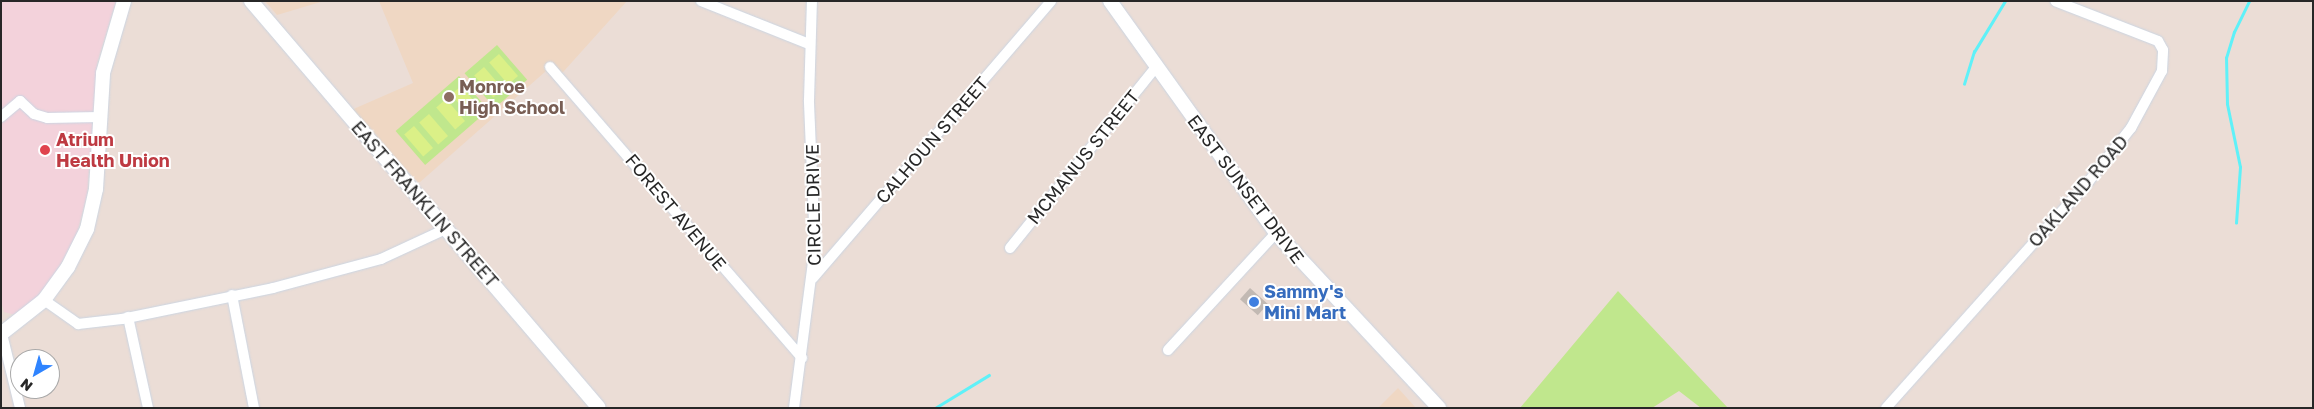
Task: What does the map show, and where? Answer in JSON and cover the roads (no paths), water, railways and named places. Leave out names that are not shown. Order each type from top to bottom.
[{"type":"street","points":[[20,408],[2,332],[44,300],[68,267],[87,229],[96,189],[99,117],[108,43],[124,1]]},
{"type":"street","name":"EAST FRANKLIN STREET","points":[[251,1],[599,408]]},
{"type":"street","points":[[700,1],[808,44]]},
{"type":"street","name":"CIRCLE DRIVE","points":[[794,408],[813,278],[808,44],[812,1]]},
{"type":"street","name":"CALHOUN STREET","points":[[813,278],[1051,1]]},
{"type":"street","name":"EAST SUNSET DRIVE","points":[[1110,1],[1276,233],[1439,408]]},
{"type":"street","name":"OAKLAND ROAD","points":[[1886,408],[2089,181],[2131,128],[2162,71],[2163,50],[2158,40],[2055,1]]},
{"type":"street","name":"FOREST AVENUE","points":[[550,67],[802,358]]},
{"type":"street","name":"MCMANUS STREET","points":[[1010,248],[1156,67]]},
{"type":"street","points":[[1,117],[20,101],[34,114],[47,118],[99,117]]},
{"type":"street","points":[[44,300],[78,324],[128,317],[232,295],[381,259],[446,229]]},
{"type":"street","points":[[1168,350],[1276,233]]},
{"type":"street","points":[[232,295],[254,408]]},
{"type":"street","points":[[128,317],[148,408]]},
{"type":"waterway","points":[[1964,84],[1974,52],[2005,1]]},
{"type":"waterway","points":[[2236,223],[2240,167],[2227,104],[2226,58],[2234,32],[2249,1]]},
{"type":"waterway","points":[[935,408],[989,375]]},
{"type":"place","name":"Monroe High School","points":[[449,97]]},
{"type":"place","name":"Atrium Health Union","points":[[45,150]]},
{"type":"place","name":"Sammy's Mini Mart","points":[[1254,302]]}]
